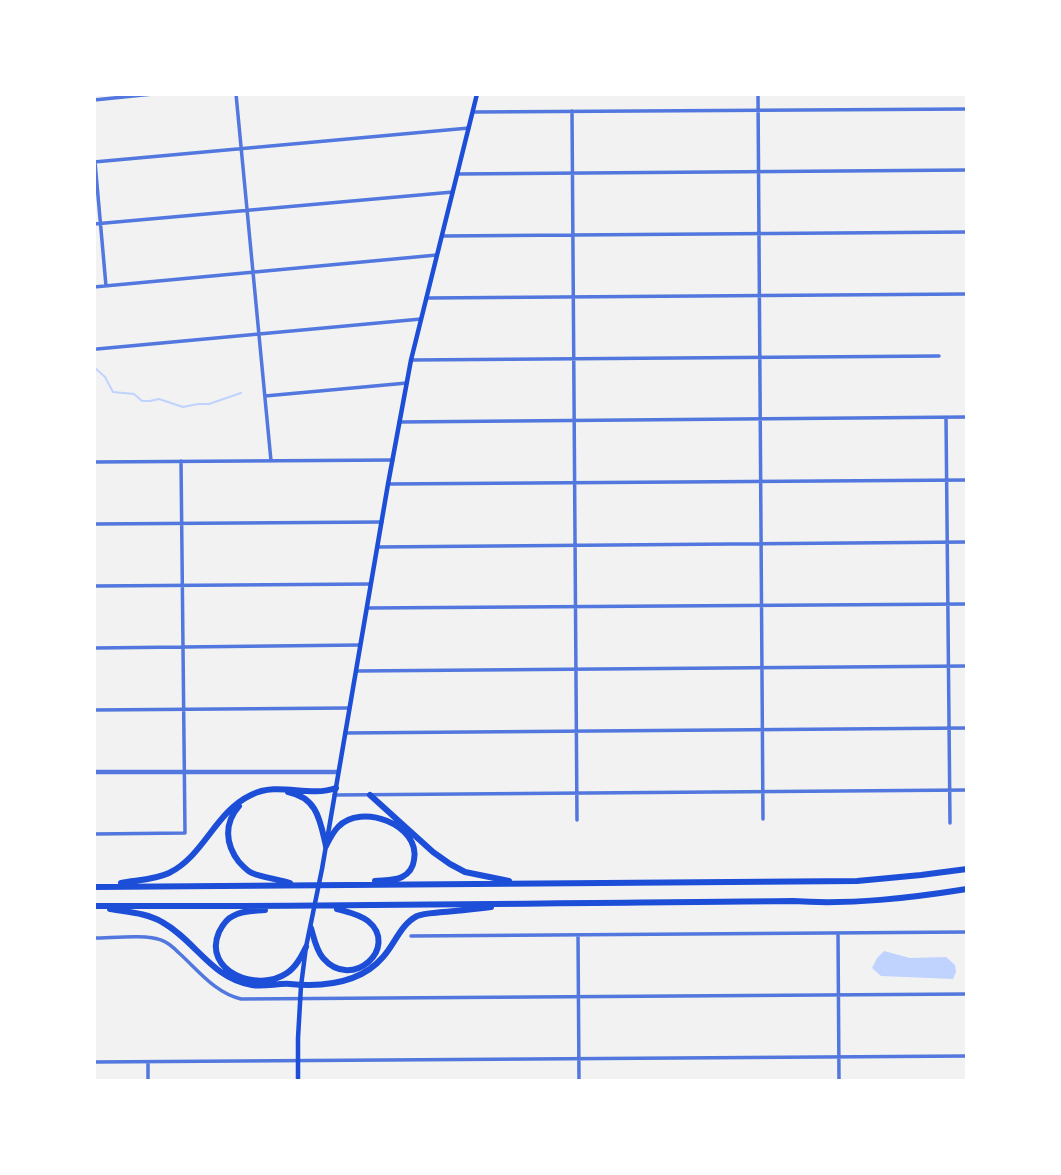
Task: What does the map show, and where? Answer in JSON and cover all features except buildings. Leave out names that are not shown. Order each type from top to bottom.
[{"type":"highway","points":[[95,887],[150,878],[176,869],[199,848],[226,813],[237,803],[258,792],[276,789],[335,791]]},
{"type":"highway","points":[[299,885],[250,872],[242,866],[228,838],[232,816],[243,802],[251,797],[272,792],[291,792],[317,810],[326,846]]},
{"type":"highway","points":[[370,795],[450,864],[465,872],[524,884]]},
{"type":"highway","points":[[326,846],[345,822],[369,816],[401,829],[414,848],[414,864],[404,877],[336,885]]},
{"type":"highway","points":[[95,887],[857,881],[967,869]]},
{"type":"highway","points":[[94,906],[856,901],[967,889]]},
{"type":"highway","points":[[94,906],[160,920],[183,937],[216,970],[241,982],[254,985],[301,986],[338,983],[366,973],[382,959],[408,922],[420,915],[530,903]]},
{"type":"highway","points":[[295,906],[231,916],[220,928],[216,939],[217,954],[233,975],[264,981],[287,973],[296,965],[306,947]]},
{"type":"highway","points":[[311,928],[319,953],[334,967],[351,971],[367,964],[373,958],[378,942],[376,931],[367,920],[354,913],[325,906]]},
{"type":"main road","points":[[298,1080],[300,999],[306,947],[322,869],[399,422],[411,360],[477,94]]},
{"type":"street","points":[[94,100],[153,94]]},
{"type":"street","points":[[236,94],[271,460]]},
{"type":"street","points":[[758,94],[763,819]]},
{"type":"street","points":[[473,112],[967,108]]},
{"type":"street","points":[[572,111],[577,820]]},
{"type":"street","points":[[106,286],[95,161],[469,128]]},
{"type":"street","points":[[457,174],[967,170]]},
{"type":"street","points":[[94,224],[453,192]]},
{"type":"street","points":[[442,236],[967,232]]},
{"type":"street","points":[[94,287],[437,256]]},
{"type":"street","points":[[426,298],[967,294]]},
{"type":"street","points":[[97,349],[421,319]]},
{"type":"street","points":[[411,360],[939,356]]},
{"type":"street","points":[[265,396],[407,383]]},
{"type":"street","points":[[946,417],[950,823]]},
{"type":"street","points":[[399,422],[967,417]]},
{"type":"street","points":[[94,462],[393,460]]},
{"type":"street","points":[[94,834],[184,833],[181,461]]},
{"type":"street","points":[[388,484],[967,480]]},
{"type":"street","points":[[94,524],[382,522]]},
{"type":"street","points":[[377,547],[967,542]]},
{"type":"street","points":[[94,586],[371,584]]},
{"type":"street","points":[[367,608],[967,604]]},
{"type":"street","points":[[94,648],[360,645]]},
{"type":"street","points":[[356,671],[967,666]]},
{"type":"street","points":[[94,710],[349,708]]},
{"type":"street","points":[[345,733],[967,728]]},
{"type":"street","points":[[94,772],[338,772]]},
{"type":"street","points":[[335,791],[370,795],[967,790]]},
{"type":"street","points":[[411,936],[967,932]]},
{"type":"street","points":[[838,933],[839,1080]]},
{"type":"street","points":[[578,934],[579,1080]]},
{"type":"street","points":[[94,938],[164,940],[214,986],[241,999],[967,994]]},
{"type":"street","points":[[94,1062],[967,1056]]},
{"type":"street","points":[[148,1062],[148,1080]]},
{"type":"water","points":[[884,951],[910,958],[946,957],[955,965],[956,972],[953,979],[881,976],[872,968]]},
{"type":"waterway","points":[[94,367],[105,377],[113,392],[134,394],[142,401],[159,399],[183,407],[209,404],[241,393]]}]
